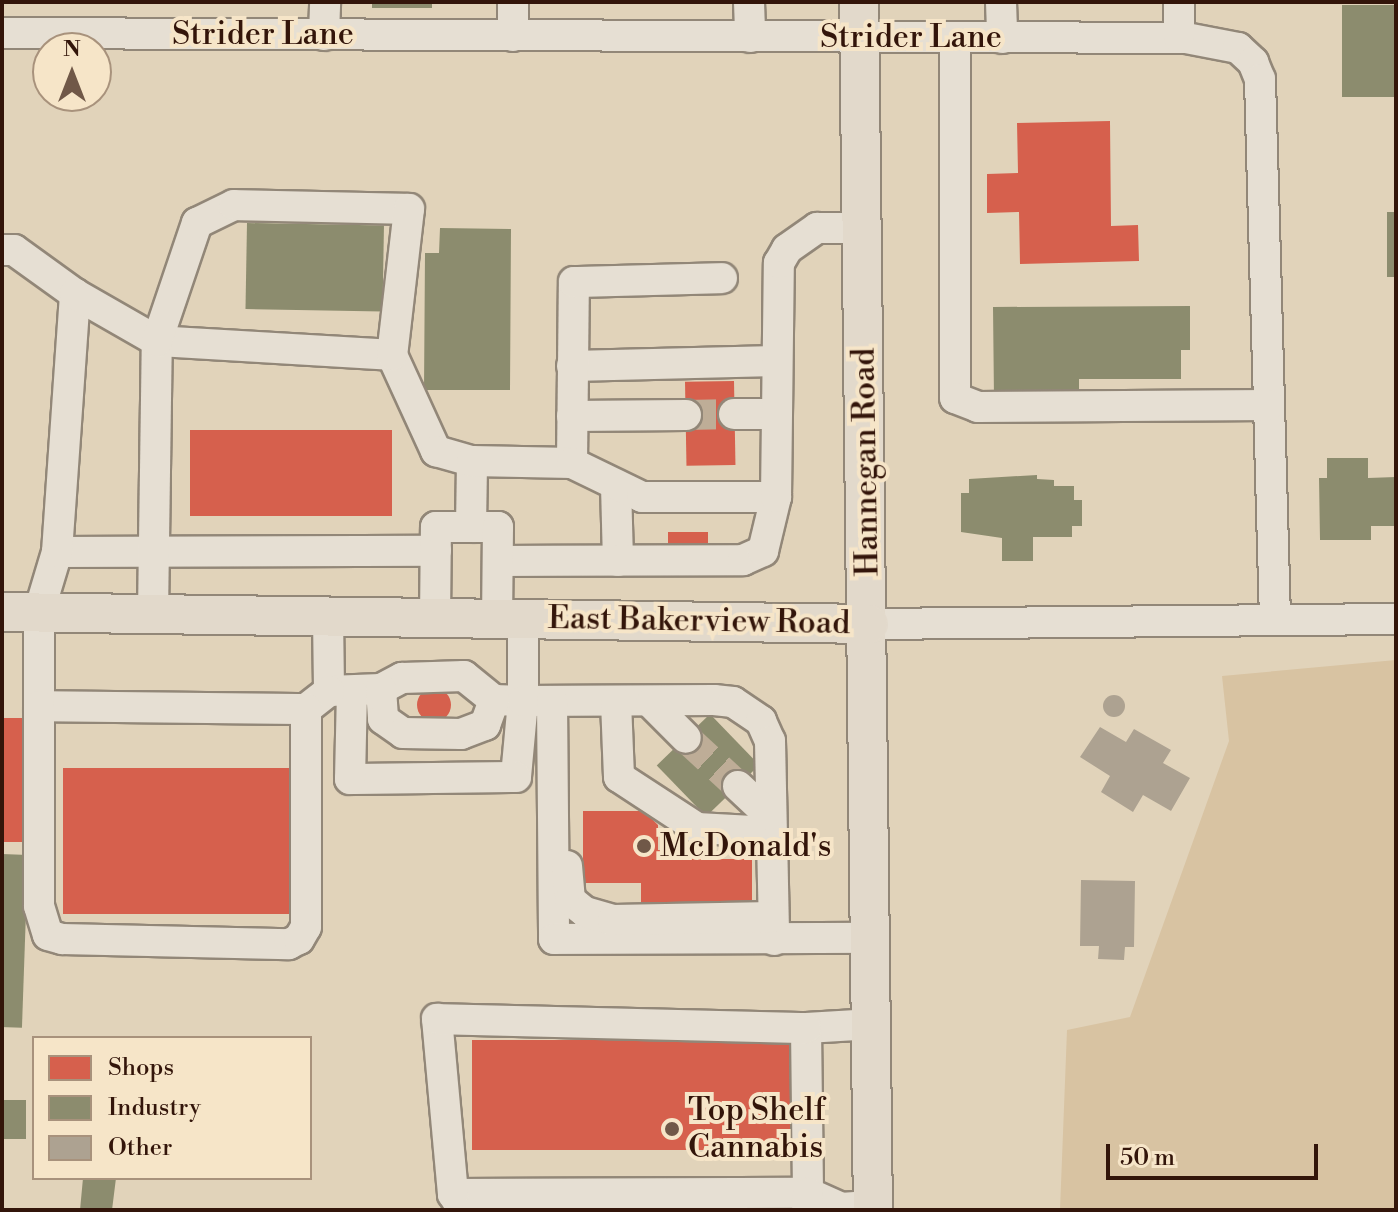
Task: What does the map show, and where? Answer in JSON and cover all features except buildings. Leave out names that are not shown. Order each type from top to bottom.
[{"type":"main road","name":"Hannegan Road","points":[[859,20],[869,624],[873,1208]]},
{"type":"main road","name":"East Bakerview Road","points":[[2,612],[869,624]]},
{"type":"street","points":[[324,35],[325,2]]},
{"type":"street","points":[[513,2],[513,36]]},
{"type":"street","points":[[749,2],[750,37]]},
{"type":"street","points":[[1001,2],[1002,38]]},
{"type":"street","points":[[1179,2],[1179,38]]},
{"type":"street","name":"Strider Lane","points":[[2,33],[750,37],[859,20],[955,38],[1179,38],[1238,48],[1253,62],[1260,79],[1275,619]]},
{"type":"street","points":[[955,38],[955,398],[978,407],[1269,405]]},
{"type":"street","points":[[153,614],[157,341],[197,223],[234,205],[409,209],[392,355],[436,451],[472,461],[572,463],[642,497],[776,497]]},
{"type":"street","points":[[498,561],[743,560],[763,551],[776,497],[775,280],[787,249],[817,228],[863,228]]},
{"type":"street","points":[[2,250],[14,250],[75,294],[157,341],[392,355]]},
{"type":"street","points":[[572,463],[574,282],[722,278]]},
{"type":"street","points":[[75,294],[57,552],[39,612],[39,906],[48,935],[62,939],[289,944],[299,939],[306,927],[342,695]]},
{"type":"street","points":[[572,366],[776,361]]},
{"type":"street","points":[[734,414],[776,414]]},
{"type":"street","points":[[572,416],[686,415]]},
{"type":"street","points":[[471,527],[472,461]]},
{"type":"street","points":[[616,485],[618,561]]},
{"type":"street","points":[[435,618],[436,527],[498,527],[498,561],[523,701],[553,788],[569,817],[570,900],[585,912],[613,920],[872,938]]},
{"type":"street","points":[[57,552],[436,551]]},
{"type":"street","points":[[328,617],[342,695],[350,779],[516,777],[523,701]]},
{"type":"street","name":"East Bakerview Road","points":[[869,624],[1396,619]]},
{"type":"street","points":[[39,706],[342,695],[402,678],[464,676],[523,701],[733,702],[761,721],[770,741],[773,929]]},
{"type":"street","points":[[342,695],[403,733],[461,734],[485,725],[523,701]]},
{"type":"street","points":[[616,702],[619,777],[697,828],[770,824]]},
{"type":"street","points":[[651,703],[686,738]]},
{"type":"street","points":[[738,786],[770,824]]},
{"type":"street","points":[[553,788],[554,939],[773,929]]},
{"type":"street","points":[[873,1024],[806,1028],[437,1019],[458,1202],[808,1202],[841,1208],[873,1208]]},
{"type":"street","points":[[806,1028],[808,1202]]},
{"type":"shaded area","points":[[1396,660],[1396,1210],[1060,1210],[1067,1030],[1130,1017],[1229,741],[1222,676]]},
{"type":"tunnel","points":[[686,415],[734,414]]},
{"type":"tunnel","points":[[686,738],[738,786]]},
{"type":"place","name":"McDonald's","points":[[644,846]]},
{"type":"place","name":"Top Shelf Cannabis","points":[[672,1129]]}]
